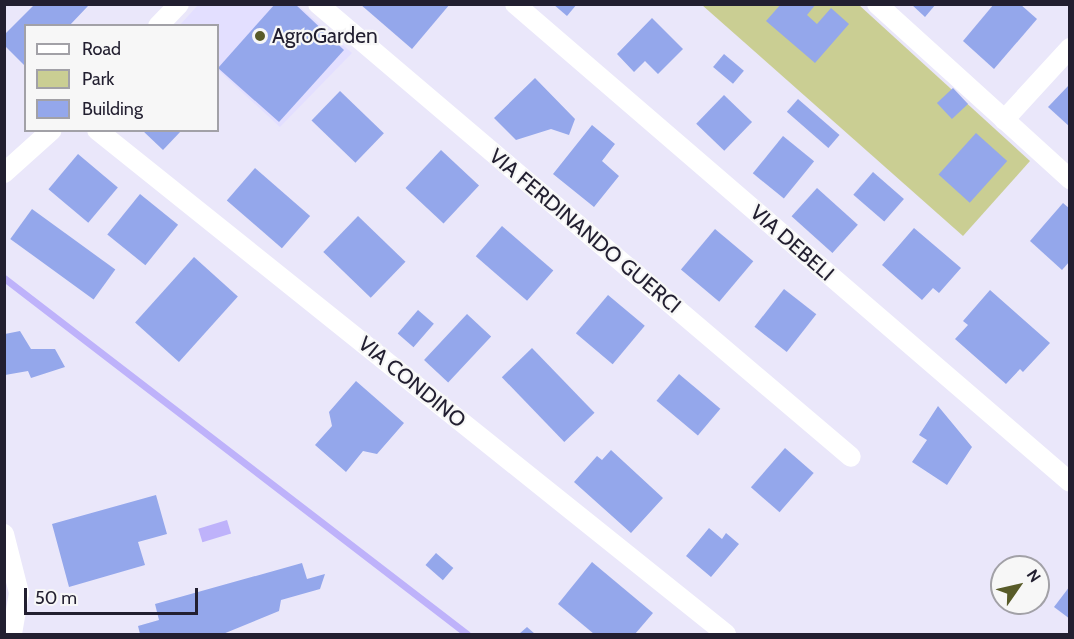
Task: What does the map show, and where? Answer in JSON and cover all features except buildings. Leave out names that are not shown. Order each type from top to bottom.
[{"type":"street","points":[[160,24],[179,4]]},
{"type":"street","name":"VIA FERDINANDO GUERCI","points":[[318,4],[851,457]]},
{"type":"street","name":"VIA DEBELI","points":[[515,4],[1070,482]]},
{"type":"street","points":[[877,4],[1070,178]]},
{"type":"street","points":[[1005,120],[1070,48]]},
{"type":"street","points":[[4,173],[49,132]]},
{"type":"street","name":"VIA CONDINO","points":[[99,132],[726,634]]},
{"type":"street","points":[[4,534],[19,593],[12,634]]},
{"type":"shaded area","points":[[198,5],[298,5],[352,53],[280,127],[219,71],[219,24],[181,24]]},
{"type":"shaded area","points":[[227,520],[231,533],[202,542],[198,529]]},
{"type":"green space","points":[[702,5],[859,5],[1030,161],[963,236]]},
{"type":"waterway","points":[[4,278],[467,634]]},
{"type":"place","name":"AgroGarden","points":[[260,36]]}]
